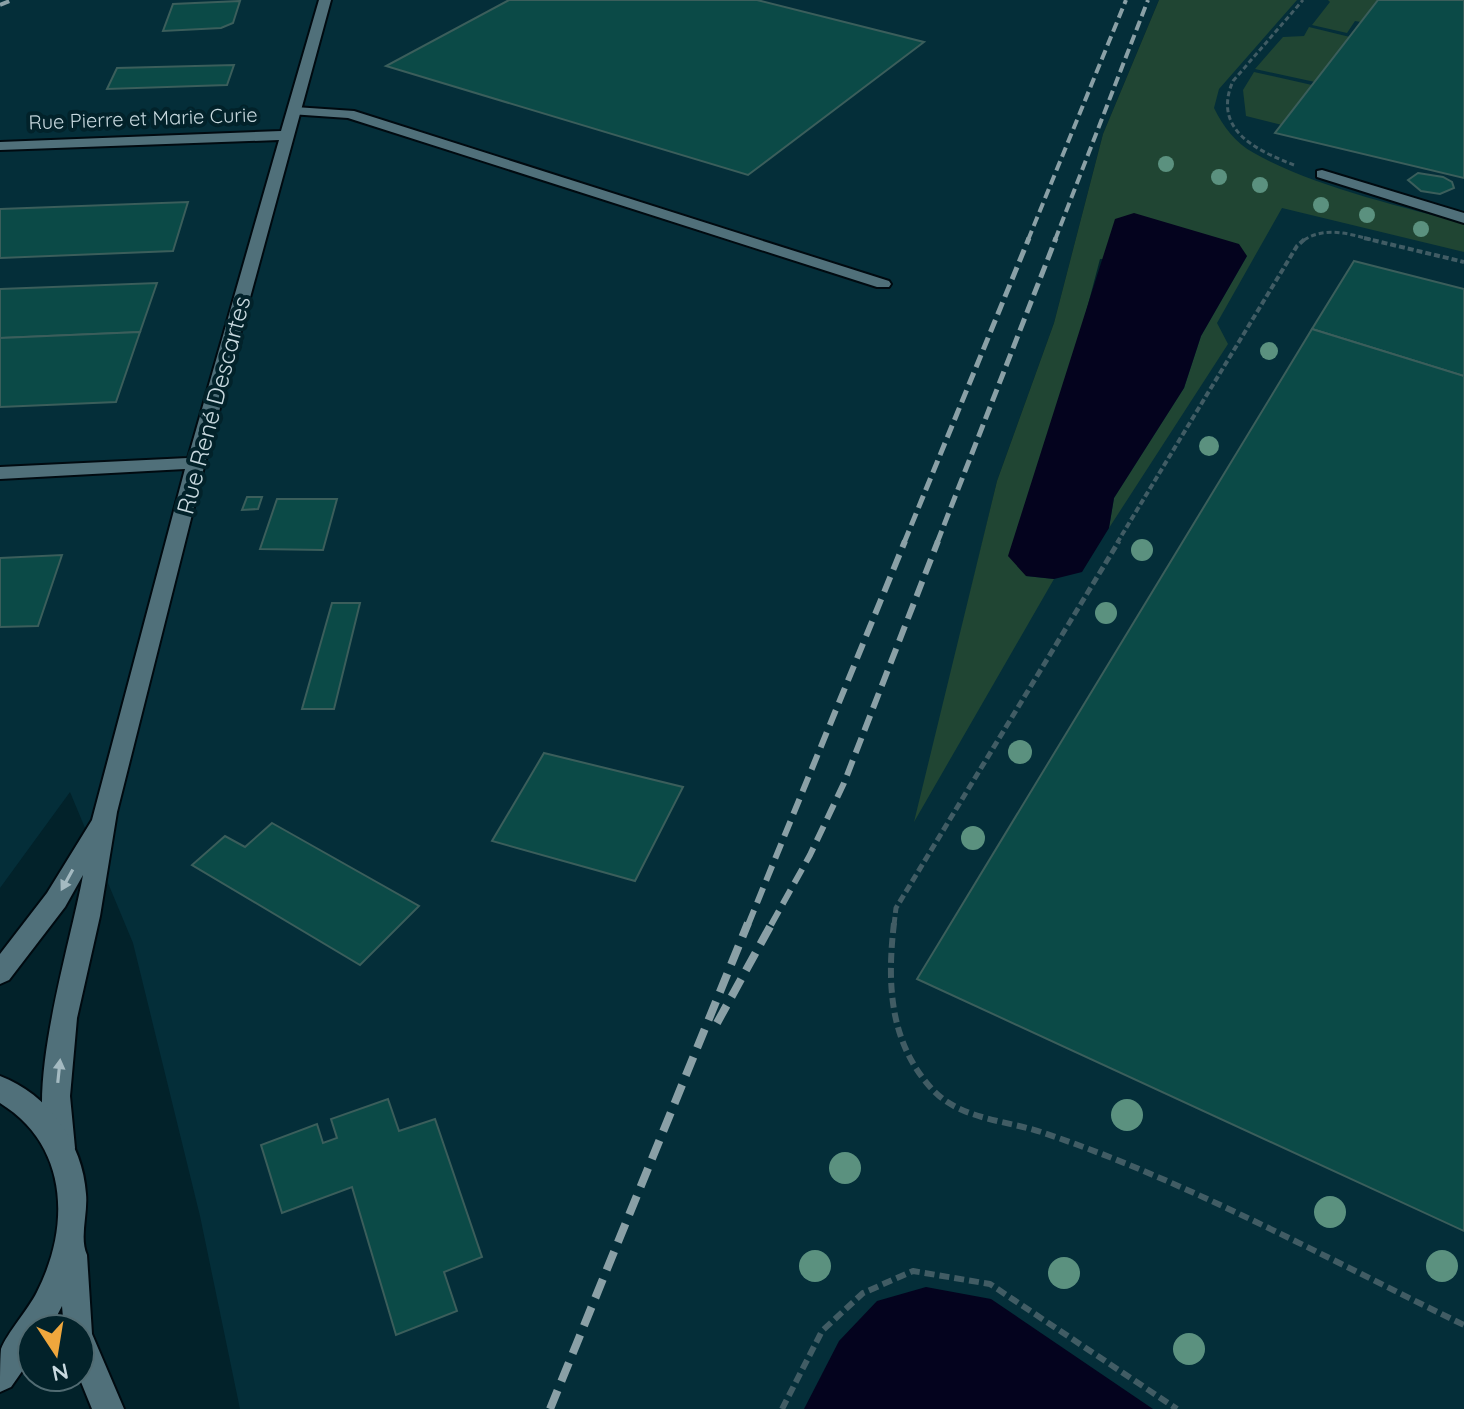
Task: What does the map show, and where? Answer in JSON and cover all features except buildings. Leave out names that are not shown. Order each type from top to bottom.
[{"type":"street","name":"Rue René Descartes","points":[[61,1148],[56,1096],[64,1018],[88,916],[105,812],[196,463],[325,0]]},
{"type":"street","points":[[295,111],[349,114],[883,284]]},
{"type":"street","name":"Rue Pierre et Marie Curie","points":[[0,146],[288,135]]},
{"type":"street","points":[[1322,174],[1464,218]]},
{"type":"street","points":[[0,473],[196,463]]},
{"type":"street","name":"Rue René Descartes","points":[[0,973],[56,900],[105,812]]},
{"type":"street","points":[[0,1088],[35,1111],[61,1148],[73,1192],[71,1242],[78,1313]]},
{"type":"street","points":[[43,1313],[53,1297],[71,1242]]},
{"type":"street","points":[[0,1376],[16,1354]]},
{"type":"street","points":[[96,1380],[108,1409]]},
{"type":"path","points":[[1303,0],[1233,81],[1226,93],[1224,107],[1230,127],[1251,143],[1283,161],[1322,174]]},
{"type":"path","points":[[1464,262],[1339,232],[1319,232],[1306,236],[1297,246],[896,908],[890,952],[889,998],[904,1049],[934,1092],[963,1110],[1041,1131],[1132,1165],[1464,1325]]},
{"type":"path","points":[[782,1409],[822,1331],[863,1293],[913,1271],[990,1284],[1177,1409]]},
{"type":"shaded area","points":[[0,0],[1159,0],[1103,134],[1054,323],[997,481],[955,657],[1205,50],[1254,0],[1464,0],[1464,1409],[240,1409],[200,1216],[133,943],[70,792],[0,888]]},
{"type":"shaded area","points":[[1134,213],[1239,244],[1247,256],[1201,336],[1184,388],[1114,498],[1109,528],[1082,572],[1054,579],[1026,576],[1008,556],[1115,219]]},
{"type":"shaded area","points":[[926,1287],[991,1299],[1153,1409],[804,1409],[839,1341],[877,1301]]},
{"type":"green space","points":[[1159,0],[1297,0],[1219,89],[1214,108],[1221,121],[1247,149],[1277,165],[1356,194],[1464,223],[1464,252],[1282,208],[1217,323],[1228,344],[1109,528],[1114,498],[1184,388],[1201,336],[1247,256],[1100,259],[1075,354],[1026,576],[1054,579],[914,822],[997,481],[1054,323],[1103,134]]},
{"type":"green space","points":[[1328,0],[1378,0],[1361,22],[1355,21],[1347,33],[1312,25],[1330,2]]},
{"type":"green space","points":[[1309,27],[1350,37],[1315,82],[1255,69],[1283,37],[1304,36]]},
{"type":"green space","points":[[1254,72],[1312,85],[1282,125],[1246,116],[1243,90]]},
{"type":"railway","points":[[0,5],[12,0]]},
{"type":"railway","points":[[1028,240],[1126,0]]},
{"type":"railway","points":[[1055,240],[1148,0]]},
{"type":"railway","points":[[904,543],[1029,238]]},
{"type":"railway","points":[[937,543],[1056,238]]},
{"type":"railway","points":[[748,925],[905,541]]},
{"type":"railway","points":[[771,925],[810,855],[844,783],[938,541]]},
{"type":"railway","points":[[550,1409],[748,923]]},
{"type":"railway","points":[[717,1023],[772,923]]}]
